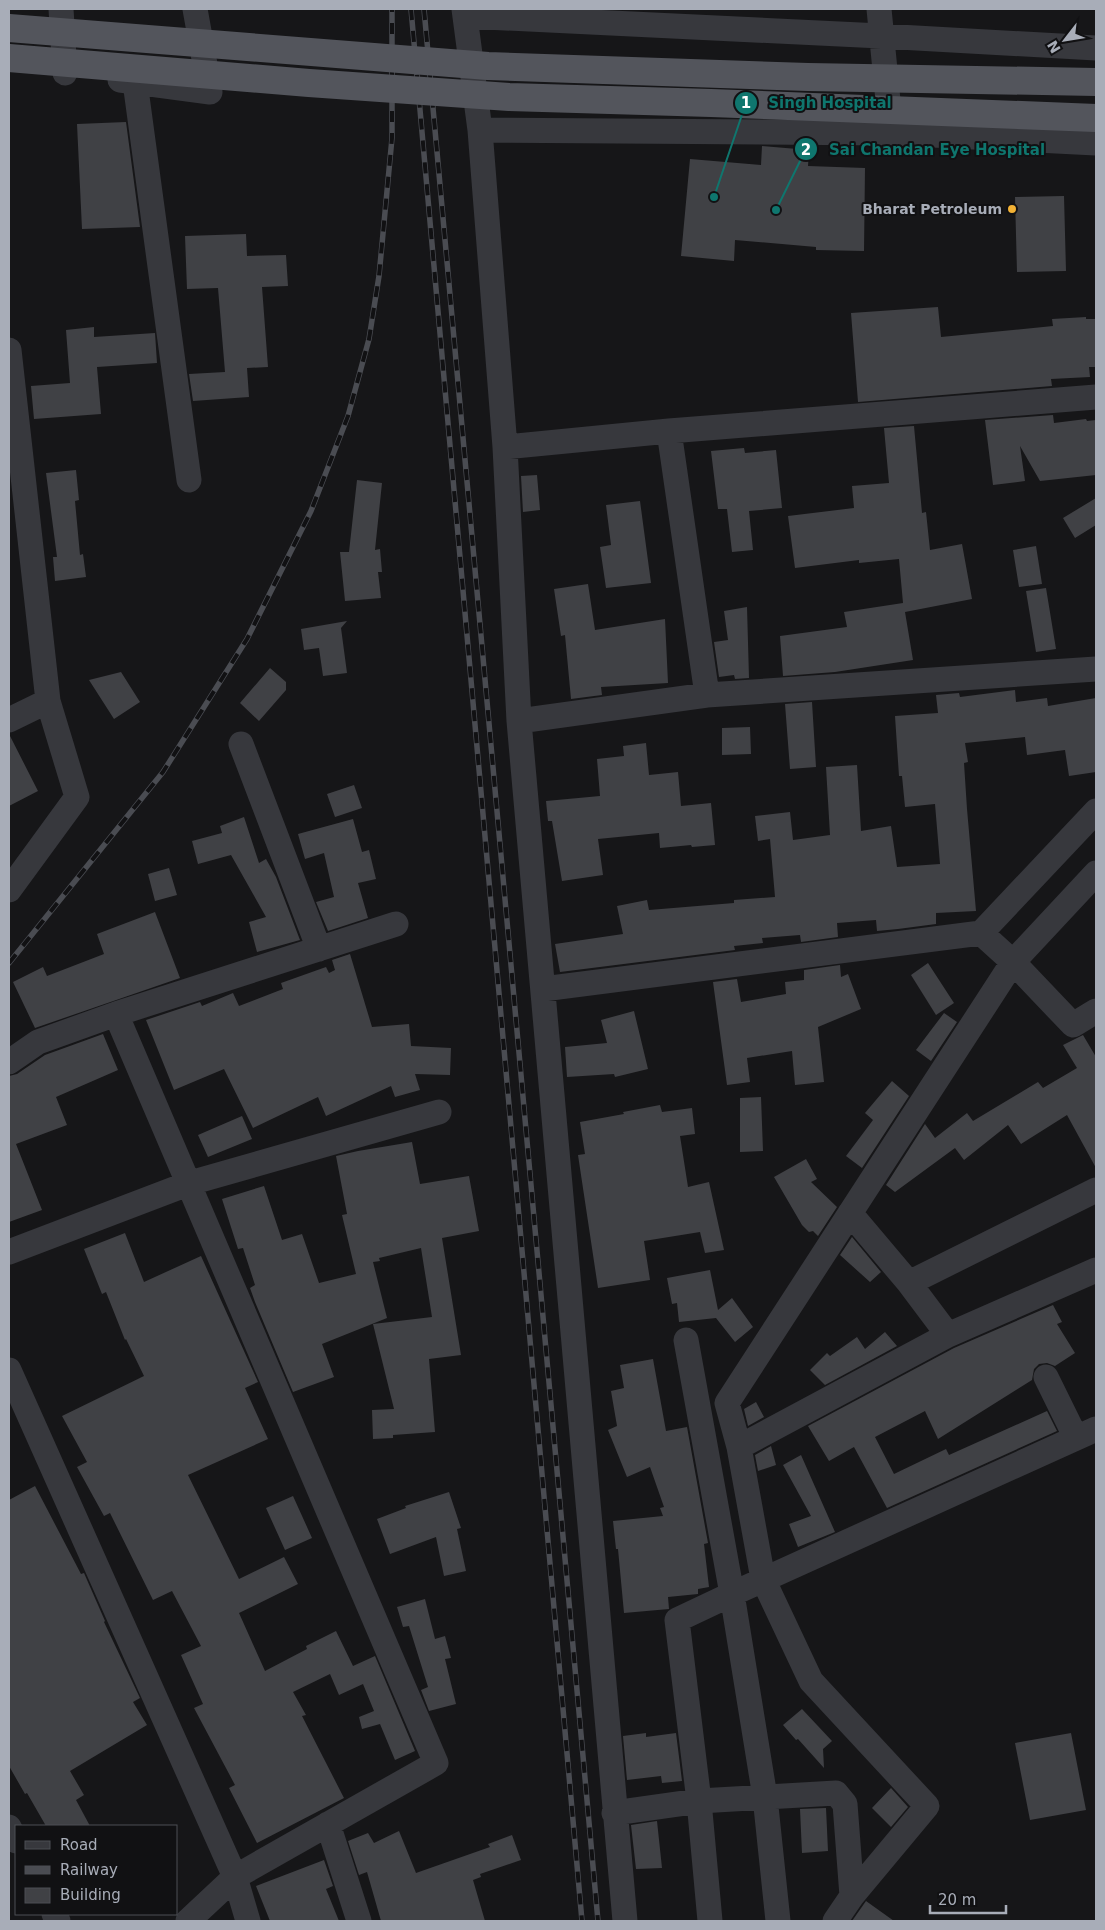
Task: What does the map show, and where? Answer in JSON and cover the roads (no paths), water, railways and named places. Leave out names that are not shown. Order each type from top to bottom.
[{"type":"main road","points":[[9,28],[488,66],[808,77],[1096,82]]},
{"type":"main road","points":[[9,58],[509,97],[701,102],[1096,118]]},
{"type":"street","points":[[61,9],[65,73]]},
{"type":"street","points":[[9,69],[65,73],[210,92],[195,9]]},
{"type":"street","points":[[879,9],[892,133]]},
{"type":"street","points":[[625,1921],[519,721],[505,446],[480,130],[464,12],[1096,48]]},
{"type":"street","points":[[135,82],[189,480]]},
{"type":"street","points":[[480,130],[892,133],[1096,143]]},
{"type":"street","points":[[9,350],[48,701],[77,797],[9,890]]},
{"type":"street","points":[[505,446],[1096,397]]},
{"type":"street","points":[[669,431],[707,695]]},
{"type":"street","points":[[519,721],[707,695],[1096,669]]},
{"type":"street","points":[[9,720],[48,701]]},
{"type":"street","points":[[241,744],[319,949]]},
{"type":"street","points":[[543,989],[981,933],[1096,811]]},
{"type":"street","points":[[835,1921],[852,1896],[927,1806],[812,1681],[763,1580],[739,1447],[727,1403],[1013,962],[1096,873]]},
{"type":"street","points":[[9,1062],[38,1042],[116,1014],[396,924]]},
{"type":"street","points":[[981,933],[1013,962],[1074,1025],[1096,1011]]},
{"type":"street","points":[[116,1014],[190,1183],[436,1763],[235,1877],[188,1921]]},
{"type":"street","points":[[9,1252],[190,1183],[439,1112]]},
{"type":"street","points":[[908,1282],[1096,1190]]},
{"type":"street","points":[[850,1213],[908,1282],[948,1335]]},
{"type":"street","points":[[739,1447],[948,1335],[1096,1270]]},
{"type":"street","points":[[686,1340],[732,1594],[765,1797],[778,1921]]},
{"type":"street","points":[[9,1370],[235,1877],[248,1921]]},
{"type":"street","points":[[710,1921],[699,1801],[677,1620],[1086,1434],[1046,1377]]},
{"type":"street","points":[[614,1813],[699,1801],[836,1793],[845,1804],[852,1896]]},
{"type":"street","points":[[328,1824],[359,1921]]},
{"type":"street","points":[[9,1827],[15,1840]]},
{"type":"railway","points":[[9,963],[163,772],[247,639],[311,511],[348,416],[369,339],[379,276],[392,138],[392,9]]},
{"type":"railway","points":[[411,9],[582,1921]]},
{"type":"railway","points":[[424,9],[598,1921]]},
{"type":"place","name":"Singh Hospital","points":[[714,197]]},
{"type":"place","name":"Bharat Petroleum","points":[[1012,209]]},
{"type":"place","name":"Sai Chandan Eye Hospital","points":[[776,210]]}]
